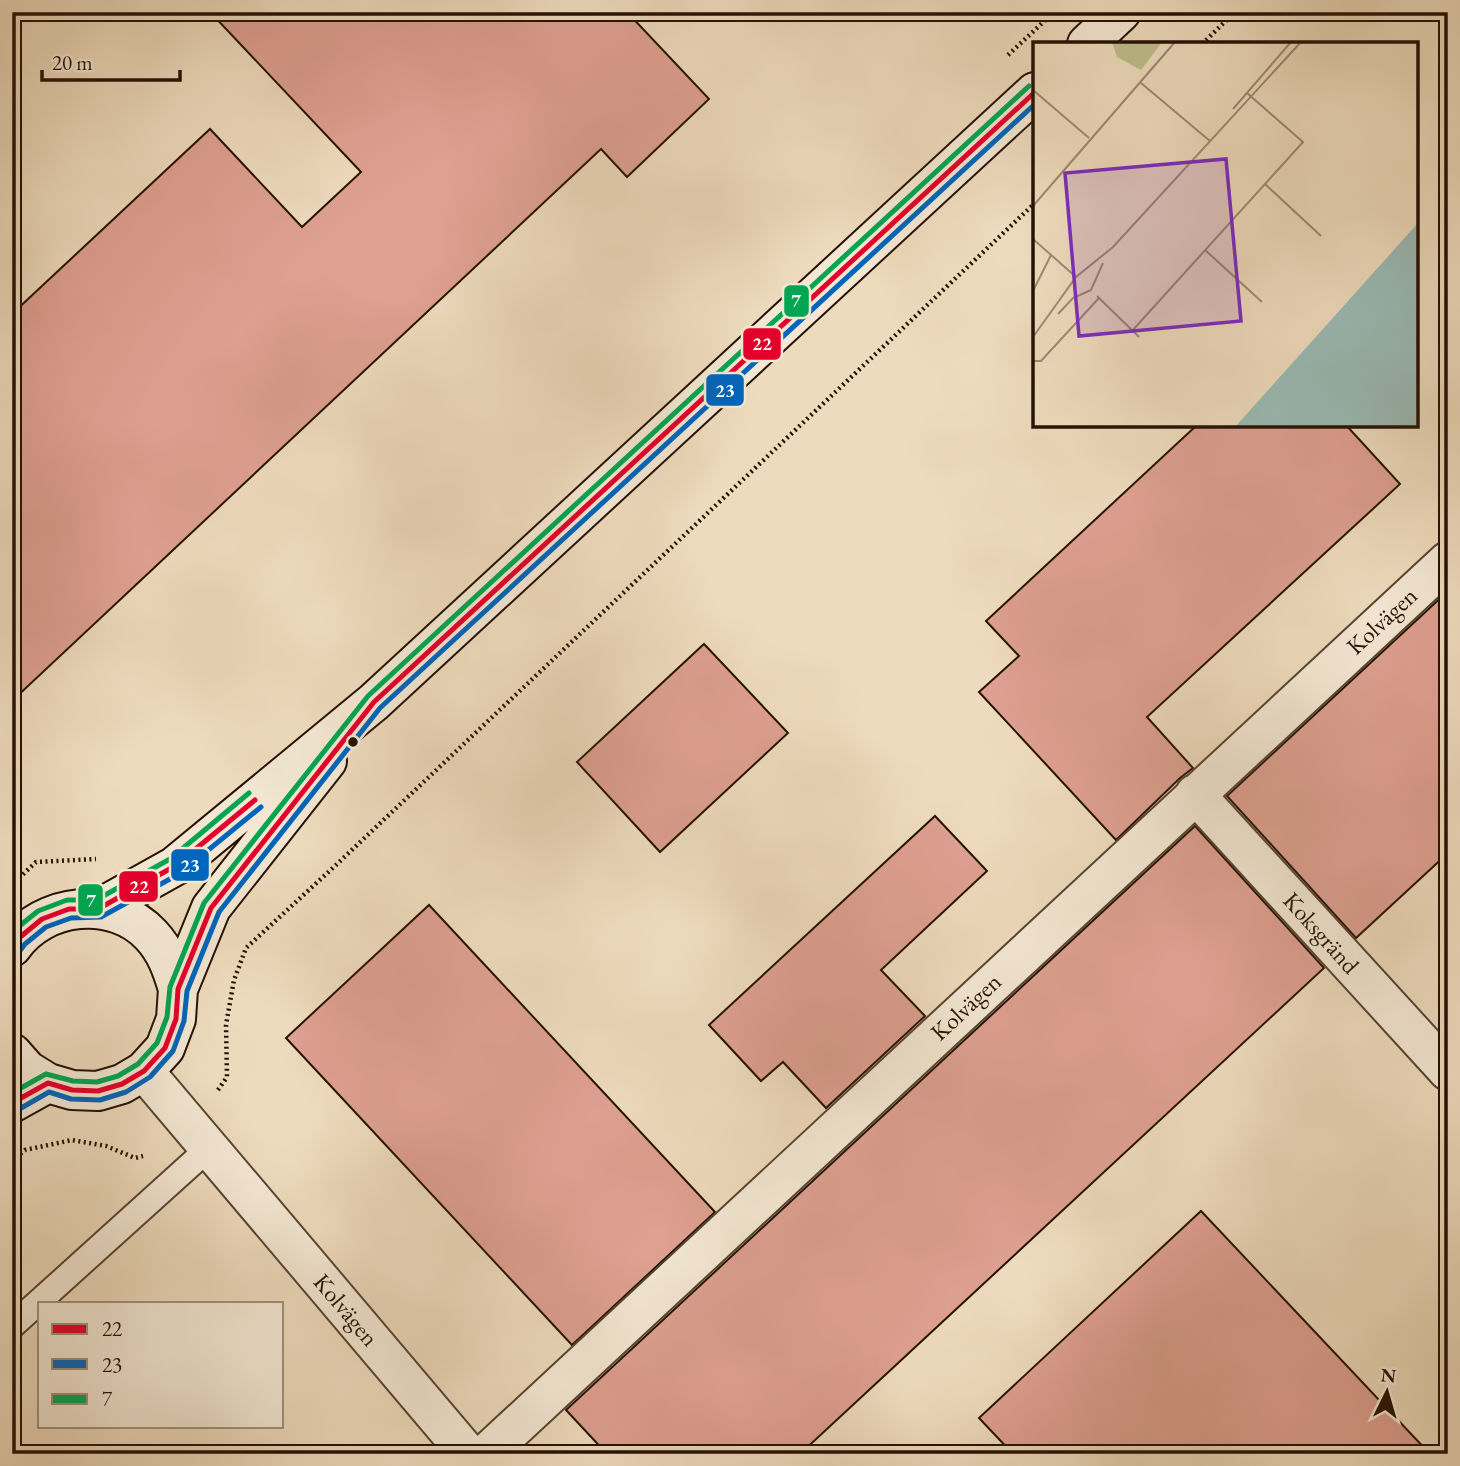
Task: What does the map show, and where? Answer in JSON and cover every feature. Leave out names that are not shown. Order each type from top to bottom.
[{"type":"main road","points":[[1089,42],[1121,12]]},
{"type":"main road","points":[[98,909],[175,866],[374,702],[1033,94]]},
{"type":"main road","name":"Kolvägen","points":[[486,1454],[1448,561]]},
{"type":"main road","points":[[12,1053],[27,1070],[48,1083],[72,1090],[98,1091],[122,1084],[144,1071],[165,1048],[176,1020],[178,989],[211,908],[374,702]]},
{"type":"main road","name":"Koksgränd","points":[[1195,794],[1448,1071]]},
{"type":"main road","points":[[14,938],[42,919],[69,909],[98,909],[127,918],[150,934],[169,959],[178,989]]},
{"type":"main road","name":"Kolvägen","points":[[144,1071],[468,1454]]},
{"type":"main road","points":[[12,1103],[48,1083]]},
{"type":"lane","points":[[12,1326],[198,1134]]},
{"type":"path","points":[[1204,42],[1236,12]]},
{"type":"path","points":[[12,1161],[25,1150],[72,1140],[106,1146],[135,1158],[198,1134],[211,1100],[227,1077],[226,1025],[234,980],[246,948],[1033,205]]},
{"type":"path","points":[[12,885],[37,862]]},
{"type":"building","points":[[210,12],[627,12],[709,99],[627,177],[601,149],[12,701],[12,314],[210,129],[302,227],[361,172]]},
{"type":"building","points":[[1195,427],[1348,427],[1400,484],[1147,717],[1193,768],[1116,840],[979,692],[1019,656],[986,621]]},
{"type":"building","points":[[1448,591],[1448,853],[1356,938],[1227,796]]},
{"type":"building","points":[[704,644],[788,733],[660,852],[577,762]]},
{"type":"building","points":[[935,816],[987,871],[881,970],[925,1016],[826,1108],[783,1062],[761,1081],[709,1025]]},
{"type":"building","points":[[1195,826],[1324,968],[800,1454],[607,1454],[566,1410]]},
{"type":"building","points":[[429,905],[715,1212],[572,1345],[286,1038]]},
{"type":"building","points":[[1201,1211],[1430,1454],[1013,1454],[979,1418]]},
{"type":"transit line","name":"7","points":[[12,1093],[46,1074],[73,1081],[97,1082],[118,1076],[138,1064],[157,1043],[167,1017],[170,987],[204,903],[368,696],[1029,86]]},
{"type":"transit line","name":"22","points":[[12,1103],[48,1083],[72,1090],[98,1091],[122,1084],[144,1071],[165,1048],[176,1019],[178,989],[211,908],[374,702],[1033,94]]},
{"type":"transit line","name":"23","points":[[16,1111],[49,1092],[71,1099],[100,1100],[126,1092],[150,1077],[173,1051],[184,1021],[187,991],[219,912],[380,708],[1033,106]]},
{"type":"transit line","name":"7","points":[[12,932],[38,911],[67,900],[96,900],[170,859],[249,793]]},
{"type":"transit line","name":"22","points":[[12,947],[42,919],[69,909],[98,909],[175,866],[255,800]]},
{"type":"transit line","name":"23","points":[[19,952],[46,927],[71,918],[101,917],[179,874],[261,807]]}]
